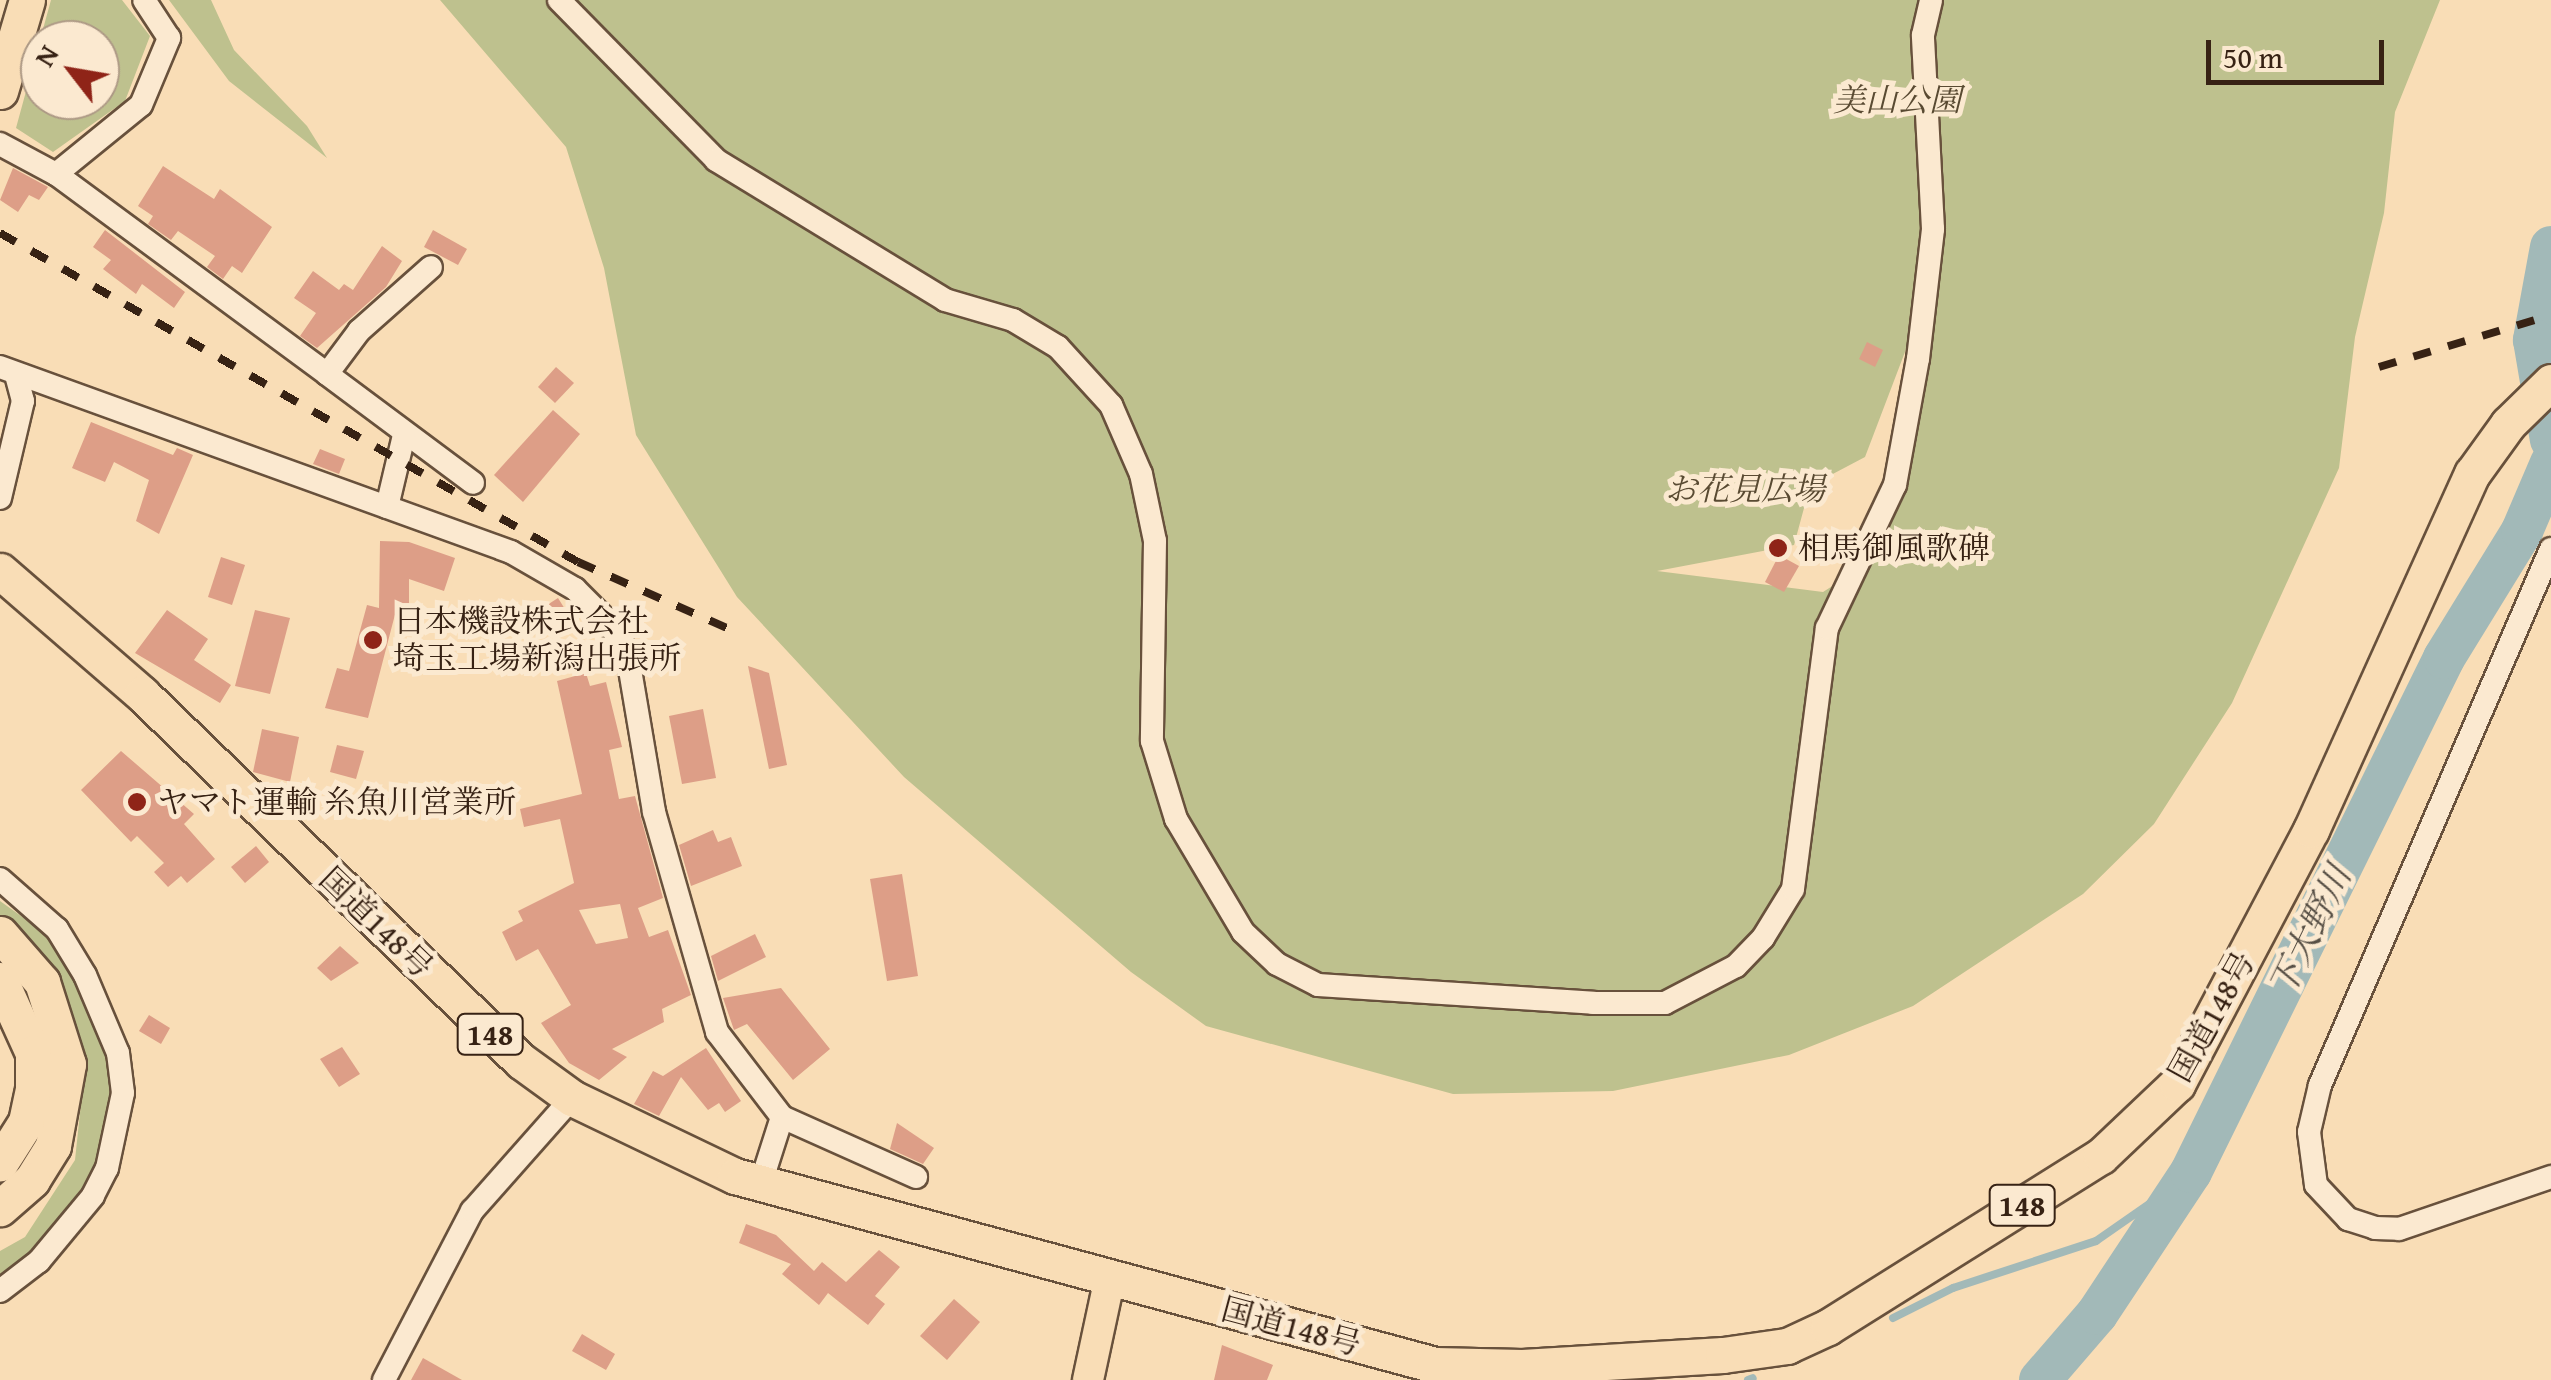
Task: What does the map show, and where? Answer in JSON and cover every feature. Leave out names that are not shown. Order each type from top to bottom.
[{"type":"highway","points":[[4,78],[26,0]]},
{"type":"highway","name":"国道148号","points":[[0,572],[142,694],[482,1026],[572,1098],[761,1183],[1435,1365],[1522,1367],[1737,1354],[1787,1346],[1828,1328],[2102,1156],[2177,1084],[2311,830],[2472,474],[2538,393]]},
{"type":"highway","points":[[0,934],[42,982],[68,1064],[53,1146],[32,1180],[0,1208]]},
{"type":"highway","points":[[0,980],[33,1053],[34,1089],[26,1122],[0,1163]]},
{"type":"main road","points":[[1088,1380],[1110,1278]]},
{"type":"street","points":[[56,174],[141,104],[169,38],[144,0]]},
{"type":"street","points":[[560,0],[716,160],[945,300],[1013,320],[1058,347],[1111,404],[1141,474],[1155,541],[1152,741],[1176,819],[1242,932],[1277,964],[1318,985],[1592,1003],[1665,1002],[1736,966],[1763,938],[1793,889],[1826,628],[1895,485],[1918,359],[1933,228],[1923,34],[1931,0]]},
{"type":"street","points":[[0,144],[56,174],[473,483]]},
{"type":"street","points":[[328,374],[359,330],[431,266]]},
{"type":"street","points":[[0,498],[23,401],[8,370]]},
{"type":"street","points":[[8,370],[544,568],[608,622],[627,652],[654,812],[717,1032],[782,1117],[916,1178]]},
{"type":"street","points":[[387,507],[404,435]]},
{"type":"street","points":[[2551,549],[2320,1085],[2309,1132],[2316,1185],[2348,1219],[2376,1228],[2399,1229],[2551,1176]]},
{"type":"street","points":[[0,880],[56,930],[85,975],[118,1053],[122,1093],[107,1168],[93,1196],[39,1261],[0,1291]]},
{"type":"street","points":[[384,1380],[472,1211],[572,1098]]},
{"type":"street","points":[[761,1183],[782,1117]]},
{"type":"green space","points":[[51,0],[122,0],[150,36],[125,101],[120,105],[120,20],[46,20]]},
{"type":"green space","points":[[169,0],[211,0],[234,50],[307,126],[327,158],[229,81]]},
{"type":"green space","points":[[440,0],[2440,0],[2395,112],[2384,213],[2355,337],[2339,468],[2232,703],[2154,824],[2083,894],[1913,1006],[1789,1055],[1613,1091],[1453,1094],[1206,1026],[1131,972],[904,777],[737,597],[636,435],[604,268],[566,147]],"holes":[[[1932,281],[1896,502],[1862,567],[1823,592],[1657,571],[1794,545],[1810,486],[1865,457]]]},
{"type":"green space","points":[[20,113],[20,120],[98,120],[53,152],[16,128]]},
{"type":"green space","points":[[0,901],[52,938],[81,981],[109,1052],[114,1090],[105,1145],[90,1183],[55,1234],[0,1280],[0,1251],[25,1237],[75,1160],[84,1075],[67,999],[30,949],[0,922]]},
{"type":"building","points":[[163,166],[214,199],[220,189],[272,227],[242,273],[232,266],[223,279],[207,267],[215,256],[178,231],[171,240],[148,224],[153,216],[138,206]]},
{"type":"building","points":[[13,168],[48,187],[39,200],[29,195],[18,212],[0,200]]},
{"type":"building","points":[[105,230],[185,292],[174,308],[142,284],[136,294],[103,269],[111,260],[93,247]]},
{"type":"building","points":[[433,230],[467,249],[458,265],[424,247]]},
{"type":"building","points":[[382,246],[402,261],[386,287],[317,348],[300,336],[316,313],[294,298],[313,271],[339,290],[344,284],[353,290]]},
{"type":"building","points":[[1867,342],[1883,350],[1875,367],[1859,359]]},
{"type":"building","points":[[556,367],[574,383],[555,403],[538,387]]},
{"type":"building","points":[[553,410],[580,434],[523,502],[494,475]]},
{"type":"building","points":[[91,422],[173,455],[177,448],[193,455],[159,534],[136,521],[149,480],[114,462],[105,482],[72,468]]},
{"type":"building","points":[[320,449],[345,459],[339,474],[313,464]]},
{"type":"building","points":[[380,541],[409,542],[455,558],[444,591],[409,579],[409,603],[398,603],[368,718],[325,708],[337,668],[349,671],[367,605],[379,608]]},
{"type":"building","points":[[1779,555],[1799,566],[1784,592],[1765,582]]},
{"type":"building","points":[[221,557],[245,565],[232,605],[208,597]]},
{"type":"building","points":[[558,598],[568,614],[541,632],[530,616]]},
{"type":"building","points":[[167,610],[208,639],[194,660],[231,685],[220,703],[135,653]]},
{"type":"building","points":[[255,610],[290,618],[270,694],[235,686]]},
{"type":"building","points":[[748,666],[769,673],[787,765],[769,769]]},
{"type":"building","points":[[586,673],[590,686],[606,682],[622,747],[609,750],[619,799],[635,796],[663,898],[638,908],[649,937],[668,930],[691,995],[662,1009],[664,1022],[612,1049],[627,1057],[599,1080],[569,1063],[541,1023],[571,1005],[538,949],[516,961],[502,932],[523,921],[518,911],[574,883],[560,819],[524,827],[520,809],[582,794],[557,681]],"holes":[[[620,904],[628,938],[596,944],[579,910]]]},
{"type":"building","points":[[703,709],[716,778],[682,784],[669,716]]},
{"type":"building","points":[[262,729],[299,737],[290,782],[253,772]]},
{"type":"building","points":[[337,745],[364,751],[356,779],[330,772]]},
{"type":"building","name":"ヤマト運輸 糸魚川営業所","points":[[121,751],[194,814],[184,824],[215,859],[187,883],[181,876],[168,887],[154,872],[164,863],[137,836],[131,842],[81,790]]},
{"type":"building","points":[[713,830],[718,842],[731,837],[742,866],[691,886],[679,845]]},
{"type":"building","points":[[256,846],[269,862],[245,883],[231,867]]},
{"type":"building","points":[[902,874],[918,976],[887,981],[870,879]]},
{"type":"building","points":[[755,934],[766,957],[718,981],[711,956]]},
{"type":"building","points":[[340,946],[359,963],[331,981],[317,968]]},
{"type":"building","points":[[781,988],[830,1049],[793,1080],[747,1024],[734,1030],[723,998]]},
{"type":"building","points":[[149,1015],[170,1028],[161,1044],[139,1031]]},
{"type":"building","points":[[342,1047],[360,1074],[339,1087],[320,1059]]},
{"type":"building","points":[[706,1048],[741,1101],[725,1112],[719,1103],[708,1110],[681,1077],[659,1116],[634,1104],[653,1071],[663,1076]]},
{"type":"building","points":[[897,1123],[934,1148],[923,1164],[890,1149]]},
{"type":"building","points":[[746,1224],[776,1235],[814,1271],[822,1262],[846,1282],[879,1250],[900,1267],[875,1296],[885,1304],[868,1325],[828,1293],[819,1305],[782,1274],[791,1264],[739,1243]]},
{"type":"building","points":[[954,1299],[980,1322],[947,1360],[920,1336]]},
{"type":"building","points":[[582,1334],[615,1354],[606,1370],[572,1351]]},
{"type":"building","points":[[1222,1345],[1273,1365],[1267,1380],[1214,1380]]},
{"type":"building","points":[[423,1358],[462,1380],[411,1380]]},
{"type":"waterway","name":"下大野川","points":[[2551,247],[2534,340],[2551,440]]},
{"type":"waterway","name":"下大野川","points":[[2040,1380],[2097,1314],[2191,1172],[2444,658],[2522,531],[2551,463]]},
{"type":"waterway","points":[[1893,1318],[1953,1288],[2096,1241],[2188,1177]]},
{"type":"waterway","points":[[1748,1380],[1753,1378]]},
{"type":"railway","points":[[0,233],[578,562],[729,629]]},
{"type":"railway","points":[[2379,367],[2551,315]]},
{"type":"place","name":"相馬御風歌碑","points":[[1778,548]]},
{"type":"place","name":"日本機設株式会社 埼玉工場新潟出張所","points":[[373,640]]},
{"type":"place","name":"ヤマト運輸 糸魚川営業所","points":[[137,802]]},
{"type":"park label","name":"美山公園","points":[[1897,100]]},
{"type":"park label","name":"お花見広場","points":[[1745,489]]}]
